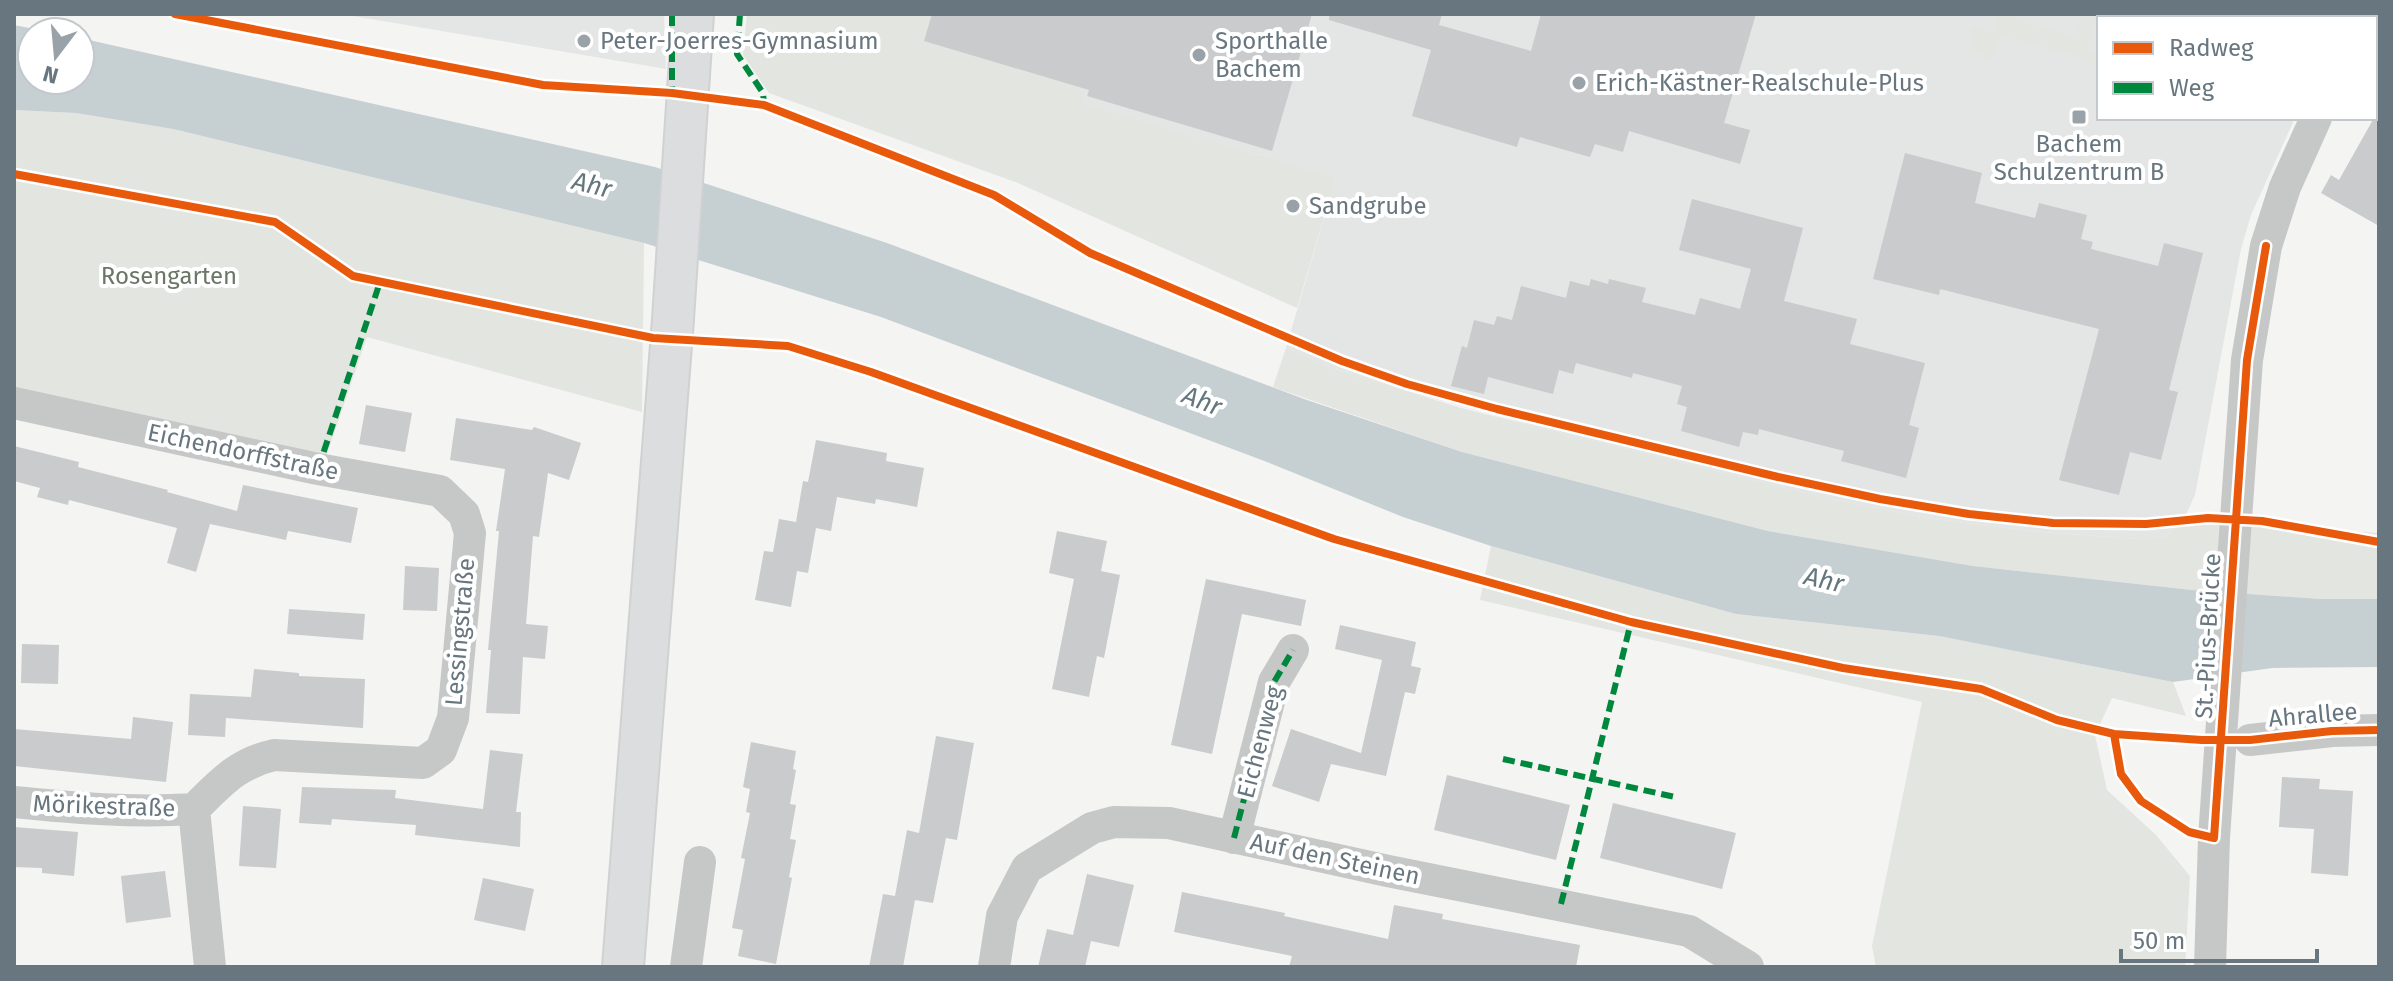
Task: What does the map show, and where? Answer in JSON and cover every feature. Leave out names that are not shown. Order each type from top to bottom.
[{"type":"main road","points":[[623,967],[693,14]]},
{"type":"street","name":"St.-Pius-Brücke","points":[[2210,967],[2214,838],[2247,360],[2266,246],[2285,187],[2315,120]]},
{"type":"street","name":"Eichendorffstraße","points":[[14,403],[318,469],[440,491],[464,514]]},
{"type":"street","name":"Lessingstraße","points":[[441,750],[453,718],[470,533],[464,514]]},
{"type":"street","name":"Eichenweg","points":[[1234,838],[1274,682],[1293,650]]},
{"type":"street","name":"Ahrallee","points":[[2250,740],[2332,731],[2379,730]]},
{"type":"street","name":"Mörikestraße","points":[[14,802],[97,810],[157,812],[194,809],[233,771],[252,760],[274,755],[423,763],[441,750]]},
{"type":"street","name":"Mörikestraße","points":[[194,809],[210,967]]},
{"type":"street","name":"Auf den Steinen","points":[[994,967],[1002,916],[1027,868],[1092,828],[1114,822],[1169,823],[1689,931],[1748,967]]},
{"type":"street","points":[[686,967],[700,862]]},
{"type":"shaded area","name":"Peter-Joerres-Gymnasium","points":[[341,14],[664,14],[666,69]]},
{"type":"shaded area","points":[[1104,14],[2237,14],[2240,16],[2097,16],[2097,120],[2294,120],[2251,215],[2241,249],[2195,495],[2184,519],[2166,537],[2137,539],[2030,531],[1926,518],[1831,499],[1542,428],[1338,370],[1286,348],[1336,177],[1080,102]]},
{"type":"green space","points":[[747,14],[1104,14],[1081,102],[1336,177],[1297,308],[1018,183],[769,93],[743,55]]},
{"type":"green space","points":[[1999,14],[2016,14],[2015,19],[2075,37],[2082,14],[2097,16],[2087,52],[2097,55],[2097,62],[2001,35],[1993,60],[1974,48],[1972,26],[1993,33]]},
{"type":"green space","name":"Rosengarten","points":[[14,110],[76,113],[173,129],[644,243],[642,412],[367,337],[326,457],[14,389]]},
{"type":"green space","points":[[1286,348],[1338,370],[1461,408],[1831,499],[1926,518],[2030,531],[2137,539],[2166,537],[2184,519],[2379,533],[2379,599],[2320,599],[2192,590],[1973,566],[1768,531],[1462,452],[1273,387]]},
{"type":"green space","points":[[1491,546],[1736,614],[1939,636],[2173,682],[2186,716],[2112,698],[2095,735],[2107,790],[2156,835],[2190,876],[2185,967],[1876,967],[1872,946],[1922,702],[1480,600]]},
{"type":"water","name":"Ahr","points":[[14,25],[16,96],[96,96],[96,42],[655,167],[887,243],[1304,399],[1462,452],[1768,531],[1973,566],[2192,590],[2320,599],[2379,599],[2379,667],[2272,668],[2173,682],[1939,636],[1736,614],[1491,546],[1403,517],[1267,462],[881,317],[644,243],[173,129],[76,113],[14,110]]},
{"type":"building","name":"Sporthalle Bachem","points":[[932,14],[1312,14],[1272,151],[1087,96],[1089,90],[924,41]]},
{"type":"building","name":"Erich-Kästner-Realschule-Plus","points":[[1329,14],[1442,14],[1439,25],[1531,51],[1541,14],[1756,14],[1724,123],[1750,130],[1740,164],[1629,131],[1623,152],[1595,144],[1590,157],[1520,137],[1517,147],[1412,116],[1431,50],[1329,20]]},
{"type":"building","points":[[2379,109],[2379,226],[2321,193],[2331,175],[2339,180],[2373,120],[2377,120]]},
{"type":"building","points":[[1905,153],[1982,173],[1975,203],[2035,218],[2039,203],[2087,215],[2081,239],[2093,242],[2091,249],[2158,266],[2164,243],[2203,253],[2169,390],[2178,392],[2161,460],[2130,452],[2119,495],[2059,480],[2099,329],[1940,289],[1939,295],[1873,279]]},
{"type":"building","points":[[1692,199],[1803,228],[1784,301],[1857,319],[1850,344],[1925,363],[1909,425],[1919,428],[1906,478],[1841,461],[1844,451],[1759,429],[1758,435],[1743,432],[1739,447],[1681,431],[1687,407],[1677,404],[1682,386],[1633,373],[1632,378],[1576,363],[1573,374],[1559,370],[1553,394],[1488,377],[1484,394],[1451,386],[1462,346],[1467,348],[1474,320],[1494,325],[1497,316],[1512,320],[1521,286],[1566,298],[1570,281],[1589,286],[1591,279],[1608,284],[1609,279],[1646,288],[1642,302],[1695,315],[1700,298],[1740,309],[1751,269],[1679,250]]},
{"type":"building","points":[[366,405],[412,413],[405,452],[359,444]]},
{"type":"building","points":[[456,418],[532,430],[534,427],[581,443],[569,480],[548,473],[539,537],[533,536],[526,624],[548,626],[545,659],[523,657],[520,714],[486,713],[491,650],[488,650],[499,531],[496,531],[505,469],[450,460]]},
{"type":"building","points":[[816,440],[887,453],[886,461],[924,468],[917,507],[876,499],[875,504],[837,497],[831,531],[816,528],[808,573],[797,571],[791,607],[755,600],[764,551],[773,552],[779,519],[796,522],[803,481],[808,482]]},
{"type":"building","points":[[14,446],[79,462],[78,467],[237,511],[243,485],[358,508],[351,543],[288,531],[286,540],[210,524],[196,572],[167,563],[177,528],[69,500],[68,505],[37,497],[40,488],[14,481]]},
{"type":"building","points":[[1057,531],[1107,541],[1101,571],[1120,575],[1104,658],[1097,656],[1089,697],[1052,689],[1074,579],[1049,573]]},
{"type":"building","points":[[405,566],[439,568],[437,611],[403,610]]},
{"type":"building","points":[[1206,579],[1306,600],[1301,626],[1242,614],[1212,754],[1171,745]]},
{"type":"building","points":[[289,609],[365,614],[363,640],[287,634]]},
{"type":"building","points":[[1340,625],[1416,642],[1411,666],[1421,668],[1415,694],[1405,692],[1386,776],[1331,764],[1319,802],[1272,786],[1291,729],[1361,753],[1382,660],[1335,649]]},
{"type":"building","points":[[22,644],[59,645],[58,684],[21,683]]},
{"type":"building","points":[[254,669],[299,673],[299,676],[365,679],[363,728],[226,718],[225,737],[188,735],[190,694],[251,697]]},
{"type":"building","points":[[133,717],[173,722],[166,782],[14,766],[14,729],[131,739]]},
{"type":"building","points":[[936,736],[974,743],[957,840],[946,838],[933,903],[915,900],[903,967],[869,967],[883,894],[895,896],[907,830],[919,833]]},
{"type":"building","points":[[751,742],[796,751],[790,804],[796,805],[790,839],[796,840],[776,964],[738,956],[743,930],[732,928],[750,813],[746,812],[750,789],[743,787]]},
{"type":"building","points":[[490,750],[523,754],[516,812],[521,812],[520,847],[415,835],[416,825],[332,819],[331,825],[299,823],[302,787],[396,790],[395,798],[483,809]]},
{"type":"building","points":[[1447,775],[1570,805],[1556,860],[1434,830]]},
{"type":"building","points":[[2282,777],[2320,779],[2319,789],[2353,791],[2348,876],[2311,873],[2314,829],[2279,827]]},
{"type":"building","points":[[1613,803],[1736,833],[1722,889],[1600,858]]},
{"type":"building","points":[[243,806],[281,809],[276,868],[239,866]]},
{"type":"building","points":[[14,827],[78,832],[74,876],[42,873],[42,868],[14,867]]},
{"type":"building","points":[[165,871],[171,917],[126,923],[121,876]]},
{"type":"building","points":[[1087,874],[1134,885],[1119,947],[1091,941],[1085,967],[1038,967],[1047,929],[1073,935]]},
{"type":"building","points":[[483,878],[534,889],[525,931],[474,920]]},
{"type":"building","points":[[1182,892],[1285,913],[1284,916],[1388,939],[1394,905],[1443,914],[1442,919],[1580,945],[1576,967],[1289,967],[1292,956],[1174,932]]},
{"type":"marked path","points":[[672,14],[672,93]]},
{"type":"marked path","points":[[740,14],[737,54],[763,93],[764,105]]},
{"type":"marked path","points":[[318,469],[380,282]]},
{"type":"marked path","points":[[1561,904],[1631,622]]},
{"type":"marked path","points":[[1234,838],[1274,682],[1293,650]]},
{"type":"marked path","points":[[1503,759],[1675,797]]},
{"type":"cycle path","points":[[175,14],[543,85],[672,93],[764,105],[994,195],[1090,253],[1342,361],[1407,384],[1497,409],[1778,477],[1969,514],[2053,523],[2146,524],[2208,518],[2262,521],[2379,542]]},
{"type":"cycle path","points":[[14,174],[275,222],[353,276],[653,338],[788,346],[871,372],[1334,539],[1631,622],[1843,668],[1981,689],[2057,720],[2114,734],[2250,740],[2332,731],[2379,730]]},
{"type":"cycle path","points":[[2114,734],[2121,774],[2141,801],[2189,832],[2214,838],[2247,360],[2266,246]]},
{"type":"place","name":"Peter-Joerres-Gymnasium","points":[[584,41]]},
{"type":"place","name":"Sporthalle Bachem","points":[[1199,55]]},
{"type":"place","name":"Erich-Kästner-Realschule-Plus","points":[[1579,83]]},
{"type":"place","name":"Bachem Schulzentrum B","points":[[2079,117]]},
{"type":"place","name":"Sandgrube","points":[[1293,206]]}]
